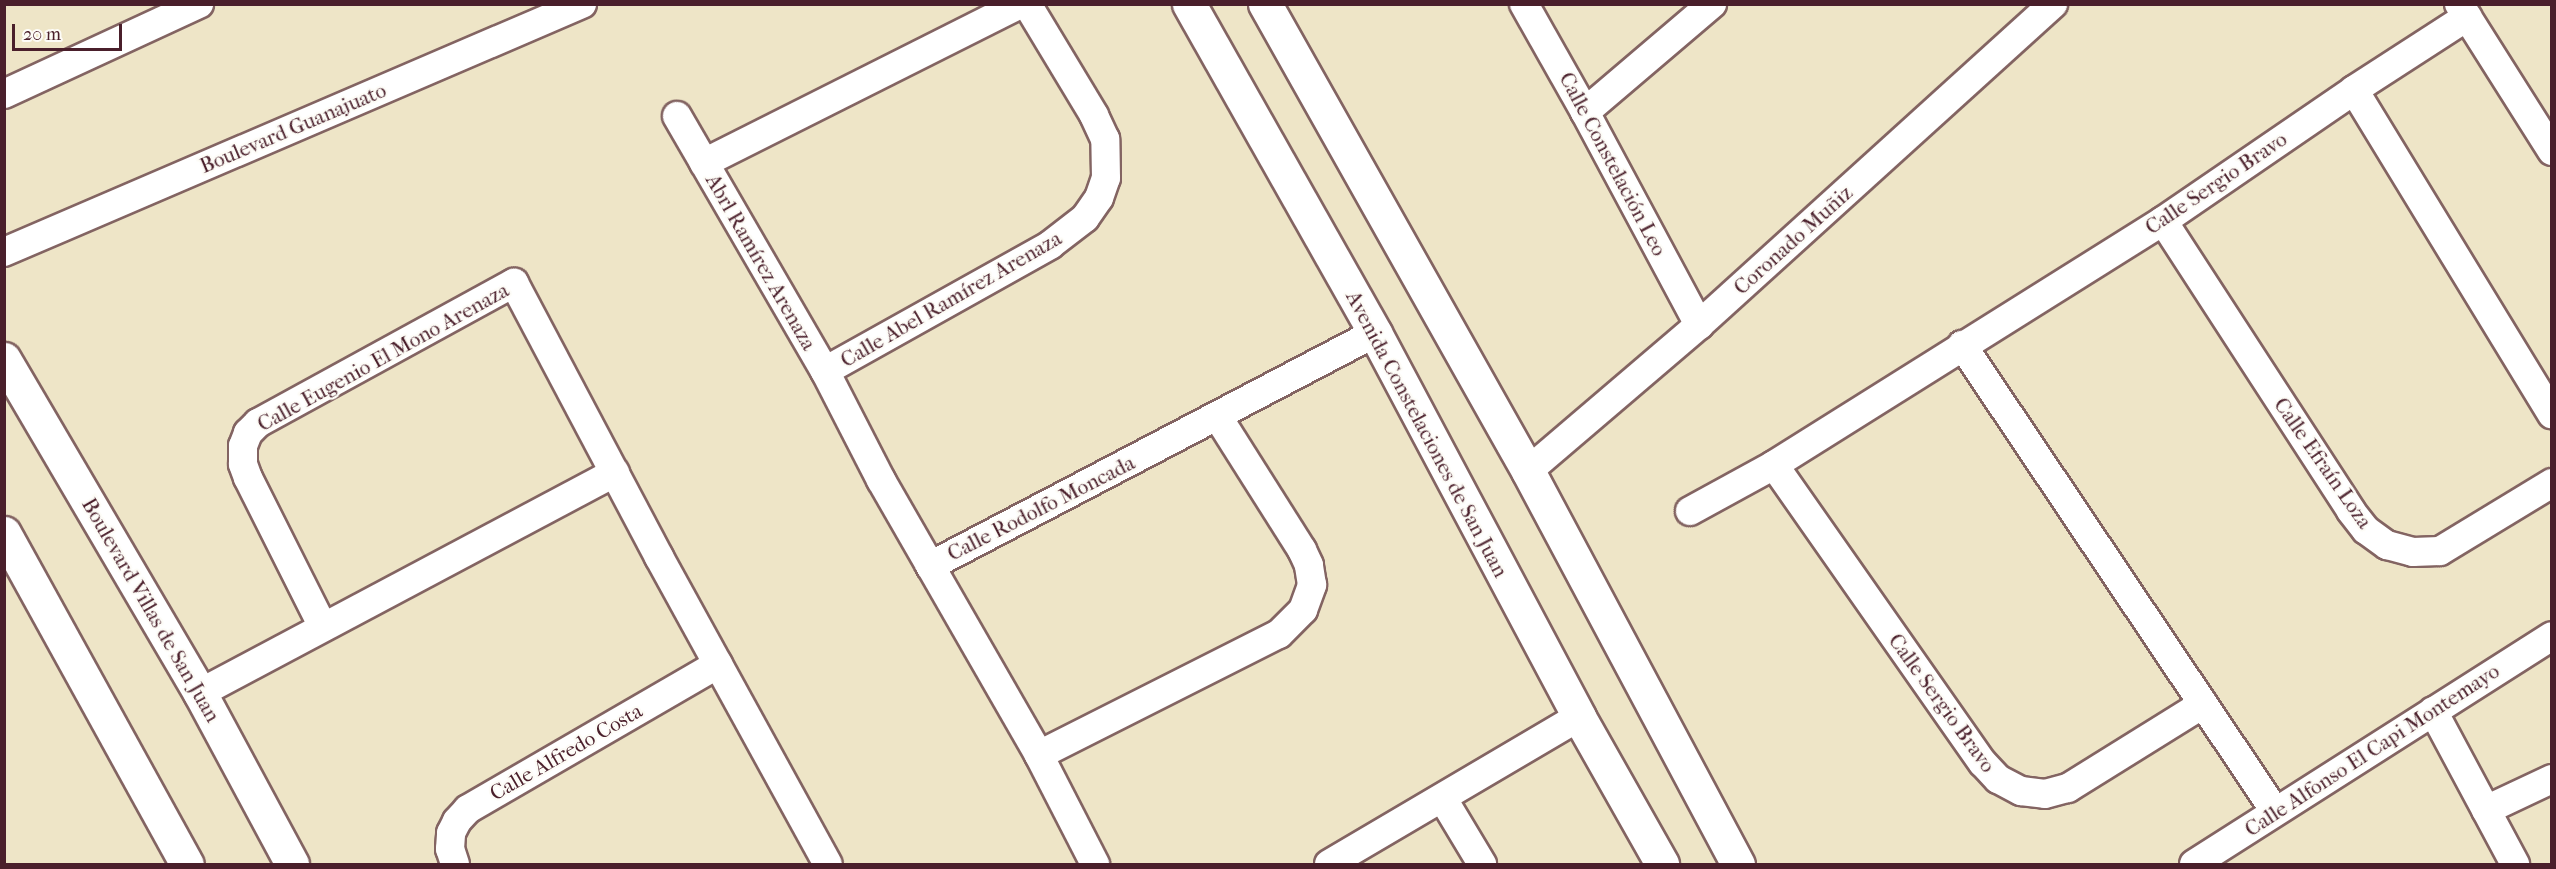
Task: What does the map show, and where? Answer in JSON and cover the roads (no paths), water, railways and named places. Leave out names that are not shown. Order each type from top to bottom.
[{"type":"street","points":[[4,94],[199,4]]},
{"type":"street","name":"Boulevard Guanajuato","points":[[4,252],[582,4]]},
{"type":"street","points":[[704,163],[1020,4]]},
{"type":"street","name":"Calle Abel Ramírez Arenaza","points":[[825,371],[1050,245],[1085,218],[1099,198],[1106,178],[1105,139],[1094,115],[1026,4]]},
{"type":"street","name":"Avenida Constelaciones de San Juan","points":[[1189,4],[1375,333],[1579,717],[1662,864]]},
{"type":"street","points":[[1265,4],[1528,471],[1738,864]]},
{"type":"street","name":"Calle Constelación Leo","points":[[1524,4],[1586,112],[1699,325]]},
{"type":"street","points":[[1586,112],[1712,4]]},
{"type":"street","name":"Coronado Muñiz","points":[[1528,471],[1699,325],[2053,4]]},
{"type":"street","points":[[2463,11],[2552,151]]},
{"type":"street","name":"Calle Sergio Bravo","points":[[1690,511],[1774,465],[2163,221],[2354,90],[2463,11]]},
{"type":"street","points":[[2354,90],[2552,414]]},
{"type":"street","name":"Abrl Ramírez Arenaza","points":[[677,116],[825,371],[880,480],[930,566]]},
{"type":"street","name":"Calle Efraín Loza","points":[[2163,221],[2351,511],[2366,530],[2387,545],[2413,552],[2440,550],[2552,483]]},
{"type":"street","name":"Calle Eugenio El Mono Arenaza","points":[[323,627],[248,478],[243,464],[243,446],[248,433],[258,423],[514,283],[615,472]]},
{"type":"street","name":"Calle Rodolfo Moncada","points":[[1095,864],[1039,755],[930,566],[1375,333]]},
{"type":"street","points":[[1962,345],[2275,811]]},
{"type":"street","name":"Boulevard Villas de San Juan","points":[[4,359],[200,693],[292,864]]},
{"type":"street","points":[[1039,755],[1279,634],[1304,610],[1312,585],[1309,565],[1302,550],[1218,417]]},
{"type":"street","name":"Calle Sergio Bravo","points":[[1774,465],[1983,763],[1998,779],[2021,791],[2045,794],[2068,788],[2203,704]]},
{"type":"street","points":[[200,693],[615,472],[827,864]]},
{"type":"street","points":[[4,533],[187,864]]},
{"type":"street","name":"Calle Alfonso El Capi Montemayo","points":[[2194,864],[2552,636]]},
{"type":"street","name":"Calle Alfredo Costa","points":[[455,864],[450,849],[451,833],[457,821],[468,809],[718,664]]},
{"type":"street","points":[[2433,711],[2515,864]]},
{"type":"street","points":[[1329,864],[1579,717]]},
{"type":"street","points":[[2486,810],[2552,779]]},
{"type":"street","points":[[1443,798],[1482,864]]}]
